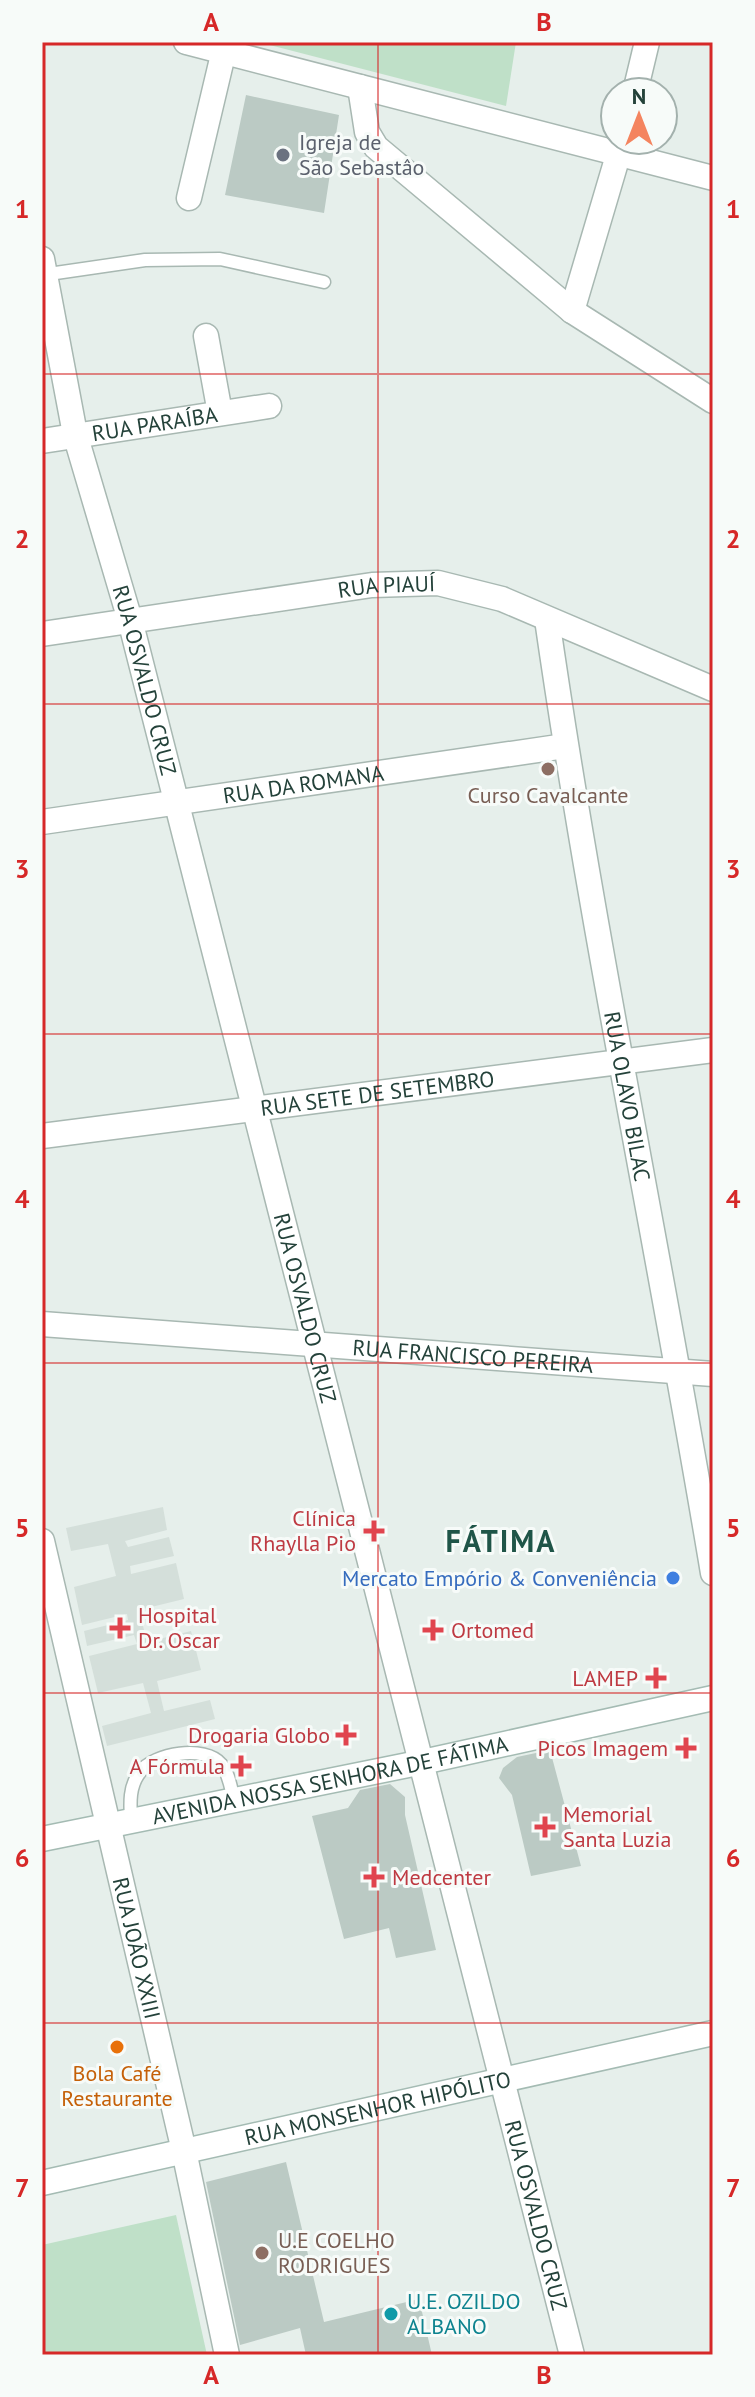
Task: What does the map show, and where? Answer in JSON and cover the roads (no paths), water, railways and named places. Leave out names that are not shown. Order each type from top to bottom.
[{"type":"street","points":[[186,42],[225,47],[360,87],[599,143]]},
{"type":"street","points":[[639,76],[647,42]]},
{"type":"street","points":[[189,198],[225,47]]},
{"type":"street","points":[[360,87],[367,132],[376,147],[572,311],[713,401]]},
{"type":"street","points":[[572,311],[619,156]]},
{"type":"street","points":[[646,156],[713,178]]},
{"type":"street","name":"RUA OSVALDO CRUZ","points":[[43,269],[75,434],[130,620],[315,1343],[418,1763],[572,2355]]},
{"type":"street","points":[[206,336],[220,413]]},
{"type":"street","name":"RUA PARAÍBA","points":[[42,441],[269,406]]},
{"type":"street","name":"RUA PIAUÍ","points":[[42,634],[403,582],[438,583],[472,590],[713,689]]},
{"type":"street","name":"RUA OLAVO BILAC","points":[[547,619],[565,746],[619,1061],[679,1371],[713,1573]]},
{"type":"street","name":"RUA DA ROMANA","points":[[42,822],[565,746]]},
{"type":"street","name":"RUA SETE DE SETEMBRO","points":[[42,1136],[713,1050]]},
{"type":"street","name":"RUA FRANCISCO PEREIRA","points":[[42,1324],[713,1374]]},
{"type":"street","name":"RUA JOÃO XXIII","points":[[42,1541],[120,1822],[227,2355]]},
{"type":"street","name":"AVENIDA NOSSA SENHORA DE FÁTIMA","points":[[42,1839],[418,1763],[713,1698]]},
{"type":"street","name":"RUA MONSENHOR HIPÓLITO","points":[[42,2183],[713,2033]]},
{"type":"lane","points":[[43,269],[145,260],[220,259],[324,282]]},
{"type":"lane","points":[[120,1822],[139,1773],[146,1765],[176,1756],[198,1754],[218,1760],[224,1767],[234,1800]]},
{"type":"place","name":"Igreja de São Sebastâo","points":[[283,155]]},
{"type":"place","name":"Curso Cavalcante","points":[[548,769]]},
{"type":"place","name":"Clínica Rhaylla Pio","points":[[374,1531]]},
{"type":"place","name":"Mercato Empório & Conveniência","points":[[673,1578]]},
{"type":"place","name":"Hospital Dr. Oscar","points":[[120,1628]]},
{"type":"place","name":"Ortomed","points":[[433,1630]]},
{"type":"place","name":"LAMEP","points":[[656,1678]]},
{"type":"place","name":"Drogaria Globo","points":[[346,1735]]},
{"type":"place","name":"Picos Imagem","points":[[686,1748]]},
{"type":"place","name":"A Fórmula","points":[[241,1766]]},
{"type":"place","name":"Memorial Santa Luzia","points":[[545,1827]]},
{"type":"place","name":"Medcenter","points":[[374,1877]]},
{"type":"place","name":"Bola Café Restaurante","points":[[117,2047]]},
{"type":"place","name":"U.E COELHO RODRIGUES","points":[[262,2253]]},
{"type":"place","name":"U.E. OZILDO ALBANO","points":[[391,2314]]},
{"type":"district","name":"FÁTIMA","points":[[501,1542]]}]
